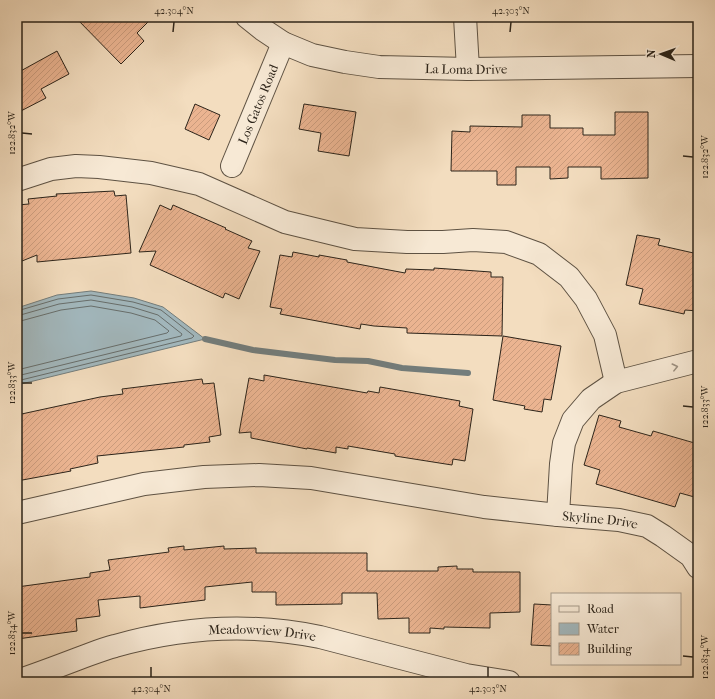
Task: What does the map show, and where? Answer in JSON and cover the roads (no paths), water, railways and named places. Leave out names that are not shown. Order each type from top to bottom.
[{"type":"street","name":"La Loma Drive","points":[[247,17],[262,29],[283,42],[312,55],[379,67],[468,69],[698,66]]},
{"type":"street","points":[[465,17],[468,69]]},
{"type":"street","name":"Los Gatos Road","points":[[232,166],[283,42]]},
{"type":"street","points":[[17,180],[52,169],[76,166],[151,173],[199,184],[285,222],[355,239],[406,242],[473,240],[506,242],[540,254],[569,277],[582,294],[605,334],[616,382]]},
{"type":"street","name":"Skyline Drive","points":[[696,558],[647,526],[619,520],[558,515],[561,464],[564,443],[573,420],[591,399],[616,382],[698,361]]},
{"type":"street","points":[[17,513],[144,484],[204,477],[259,475],[311,478],[484,507],[558,515]]},
{"type":"street","name":"Meadowview Drive","points":[[17,681],[113,646],[159,635],[191,631],[251,628],[320,636],[466,675],[509,682]]},
{"type":"water","points":[[91,291],[134,298],[163,307],[205,339],[17,385],[17,308],[57,295]]},
{"type":"waterway","points":[[205,339],[253,350],[335,360],[368,361],[402,368],[468,373]]}]
